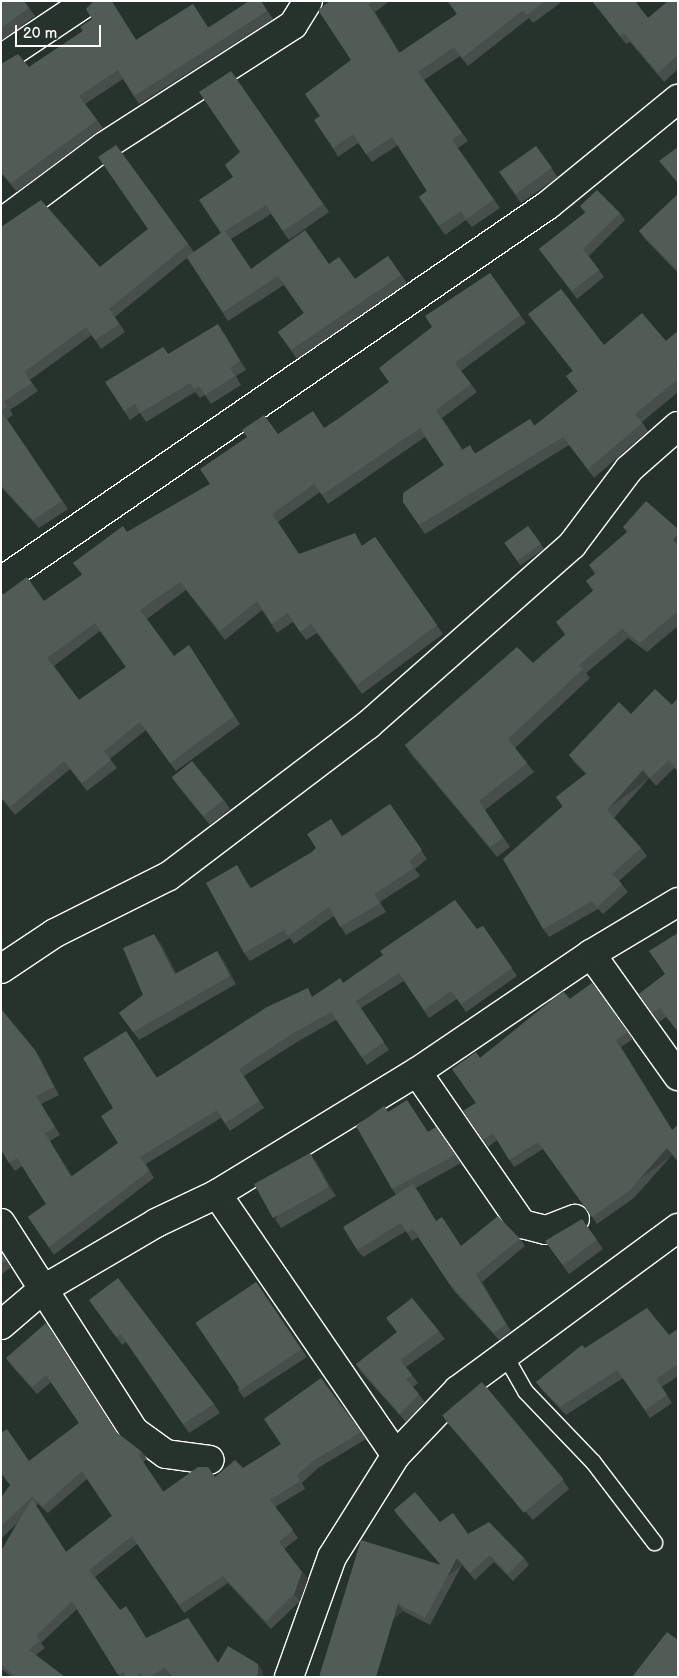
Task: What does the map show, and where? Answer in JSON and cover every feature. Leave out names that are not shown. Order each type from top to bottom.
[{"type":"street","points":[[1,59],[88,1]]},
{"type":"street","points":[[1,223],[103,147],[293,25],[308,1]]},
{"type":"street","points":[[1,581],[548,205],[678,99]]},
{"type":"street","points":[[1,969],[55,933],[169,876],[368,725],[572,545],[628,469],[678,426]]},
{"type":"street","points":[[1,1325],[42,1290],[156,1223],[218,1194],[417,1072],[591,954],[678,902]]},
{"type":"street","points":[[591,954],[678,1076]]},
{"type":"street","points":[[417,1072],[522,1224],[546,1230],[575,1219]]},
{"type":"street","points":[[218,1194],[396,1455]]},
{"type":"street","points":[[1,1223],[42,1290],[134,1431],[166,1454],[210,1460]]},
{"type":"street","points":[[289,1677],[332,1557],[396,1455],[458,1390],[504,1354],[678,1228]]},
{"type":"lane","points":[[504,1354],[525,1392],[593,1462],[654,1542]]},
{"type":"building","points":[[1,1],[24,1],[29,8],[1,28]]},
{"type":"building","points":[[94,1],[111,1],[136,40],[193,4],[208,28],[249,1],[261,1],[267,11],[134,96],[118,70],[79,96],[97,120],[11,183],[1,172],[1,64],[18,54],[29,67],[83,31],[80,27],[92,19],[86,9]]},
{"type":"building","points":[[330,1],[373,1],[369,4],[399,53],[457,14],[448,1],[545,1],[527,15],[523,10],[462,58],[454,47],[418,72],[462,133],[452,140],[494,200],[466,219],[461,211],[439,226],[419,197],[427,191],[392,137],[366,154],[353,134],[333,148],[314,120],[320,116],[305,94],[351,60],[318,10]]},
{"type":"building","points":[[592,1],[617,1],[618,3],[620,1],[635,1],[648,18],[668,1],[678,1],[678,55],[658,73],[624,33],[620,36]]},
{"type":"building","points":[[231,71],[323,204],[283,231],[266,205],[225,231],[251,269],[305,230],[329,264],[339,257],[355,279],[388,256],[401,275],[291,350],[278,332],[304,313],[278,276],[223,312],[187,257],[221,233],[199,200],[233,177],[225,165],[240,152],[199,92]]},
{"type":"building","points":[[116,145],[188,244],[109,309],[119,324],[95,340],[86,327],[24,372],[32,383],[4,401],[7,406],[1,411],[1,227],[41,200],[100,267],[148,229],[98,157]]},
{"type":"building","points":[[536,146],[552,168],[515,194],[500,172]]},
{"type":"building","points":[[678,147],[678,183],[659,161]]},
{"type":"building","points":[[597,190],[620,213],[583,249],[599,270],[572,291],[539,249],[586,212],[580,206]]},
{"type":"building","points":[[678,194],[678,271],[639,231]]},
{"type":"building","points":[[490,273],[520,315],[455,363],[471,384],[436,410],[462,450],[470,445],[475,454],[530,419],[534,426],[578,391],[566,376],[573,371],[528,314],[561,289],[604,345],[642,313],[666,341],[678,331],[678,362],[676,363],[678,364],[678,379],[635,414],[642,423],[588,469],[563,437],[419,525],[403,502],[403,493],[444,465],[420,428],[322,495],[314,484],[272,514],[299,554],[355,533],[362,546],[375,537],[437,625],[357,685],[311,624],[300,632],[288,613],[272,624],[257,601],[220,631],[180,582],[140,610],[174,656],[189,645],[234,716],[170,763],[140,722],[104,751],[111,760],[82,783],[64,761],[10,807],[1,797],[1,596],[27,577],[44,601],[83,574],[73,563],[123,526],[127,532],[210,484],[200,469],[247,437],[242,430],[264,415],[278,434],[313,411],[324,428],[338,419],[389,382],[379,368],[432,327],[425,316]],"holes":[[[95,623],[126,667],[79,700],[47,658]]]},
{"type":"building","points":[[218,324],[240,361],[230,368],[235,376],[205,395],[199,386],[194,389],[190,383],[140,413],[135,404],[124,411],[105,382],[163,347],[168,354]]},
{"type":"building","points":[[1,411],[62,501],[33,520],[1,485]]},
{"type":"building","points":[[646,501],[678,529],[678,534],[673,540],[678,544],[678,611],[640,643],[622,629],[579,665],[583,669],[508,739],[527,763],[479,801],[503,838],[490,847],[405,745],[517,647],[533,663],[566,634],[556,622],[594,590],[586,581],[596,573],[589,565],[628,531],[623,527]]},
{"type":"building","points":[[528,526],[541,544],[517,561],[505,543]]},
{"type":"building","points":[[655,689],[672,705],[678,698],[678,770],[669,760],[650,778],[643,770],[607,810],[641,848],[612,874],[622,884],[597,907],[592,901],[543,929],[503,859],[563,806],[556,797],[587,773],[569,755],[619,702],[631,714]]},
{"type":"building","points":[[192,761],[223,800],[203,816],[172,777]]},
{"type":"building","points":[[390,804],[422,850],[409,861],[414,868],[374,894],[380,903],[340,927],[329,907],[288,936],[284,930],[244,953],[206,883],[237,865],[250,889],[312,852],[316,848],[307,834],[331,819],[342,837]]},
{"type":"building","points":[[455,900],[477,929],[483,926],[512,968],[461,1004],[451,991],[424,1010],[399,973],[356,1001],[384,1042],[362,1057],[331,1012],[292,1034],[239,1069],[259,1101],[225,1123],[217,1110],[140,1157],[149,1171],[49,1247],[28,1217],[46,1204],[17,1158],[9,1163],[1,1150],[1,1009],[35,1050],[54,1087],[36,1096],[55,1127],[45,1133],[71,1177],[118,1143],[101,1116],[113,1108],[83,1058],[126,1031],[157,1078],[267,1007],[308,988],[312,997],[340,978],[343,983],[383,955],[380,951]]},
{"type":"building","points":[[678,933],[678,1031],[660,1008],[652,1013],[639,994],[665,974],[649,951]]},
{"type":"building","points":[[154,934],[175,974],[217,951],[230,976],[133,1032],[119,1013],[143,995],[123,948]]},
{"type":"building","points":[[592,983],[628,1032],[616,1040],[672,1130],[678,1125],[678,1160],[667,1148],[629,1191],[592,1217],[538,1142],[509,1160],[493,1133],[483,1140],[463,1111],[476,1103],[452,1069],[476,1052],[480,1058],[563,991],[570,999]]},
{"type":"building","points":[[407,1100],[428,1132],[436,1127],[455,1155],[392,1189],[356,1126],[384,1106],[388,1112]]},
{"type":"building","points":[[310,1153],[329,1187],[273,1218],[254,1184]]},
{"type":"building","points":[[413,1184],[436,1221],[442,1217],[461,1246],[498,1216],[520,1239],[476,1274],[506,1324],[494,1333],[449,1283],[413,1229],[407,1233],[401,1223],[357,1250],[343,1227]]},
{"type":"building","points":[[582,1219],[597,1240],[563,1265],[545,1241]]},
{"type":"building","points":[[1,1254],[6,1260],[1,1264]]},
{"type":"building","points":[[118,1278],[214,1404],[183,1424],[121,1334],[116,1337],[89,1300]]},
{"type":"building","points":[[256,1282],[301,1349],[241,1390],[195,1323]]},
{"type":"building","points":[[412,1298],[439,1331],[400,1360],[412,1375],[406,1379],[419,1394],[400,1414],[356,1364],[397,1332],[386,1318]]},
{"type":"building","points":[[647,1308],[669,1335],[678,1329],[678,1364],[656,1379],[667,1395],[645,1410],[617,1370],[560,1407],[536,1382],[582,1345],[585,1348]]},
{"type":"building","points":[[46,1323],[116,1432],[142,1452],[138,1454],[163,1492],[198,1467],[208,1467],[215,1477],[235,1460],[243,1468],[281,1444],[264,1419],[321,1378],[361,1432],[313,1461],[297,1475],[300,1481],[270,1500],[293,1530],[279,1542],[302,1572],[294,1594],[266,1621],[223,1576],[179,1605],[132,1536],[89,1570],[120,1610],[126,1606],[146,1638],[188,1618],[218,1663],[228,1646],[258,1664],[256,1677],[172,1677],[165,1667],[150,1677],[144,1677],[141,1673],[135,1677],[126,1677],[123,1672],[118,1675],[72,1601],[36,1636],[40,1640],[29,1650],[65,1677],[17,1677],[1,1665],[1,1551],[32,1499],[66,1552],[112,1516],[82,1471],[43,1506],[32,1497],[1,1526],[1,1498],[10,1485],[1,1473],[1,1433],[7,1429],[29,1461],[79,1423],[46,1375],[32,1387],[6,1358]]},
{"type":"building","points":[[482,1382],[564,1479],[524,1513],[442,1415]]},
{"type":"building","points":[[415,1492],[440,1522],[453,1513],[468,1534],[489,1522],[524,1558],[508,1574],[490,1555],[470,1573],[457,1558],[425,1618],[398,1604],[376,1677],[319,1677],[361,1540],[441,1565],[394,1510]]},
{"type":"building","points":[[667,1632],[678,1640],[678,1677],[632,1677]]}]
